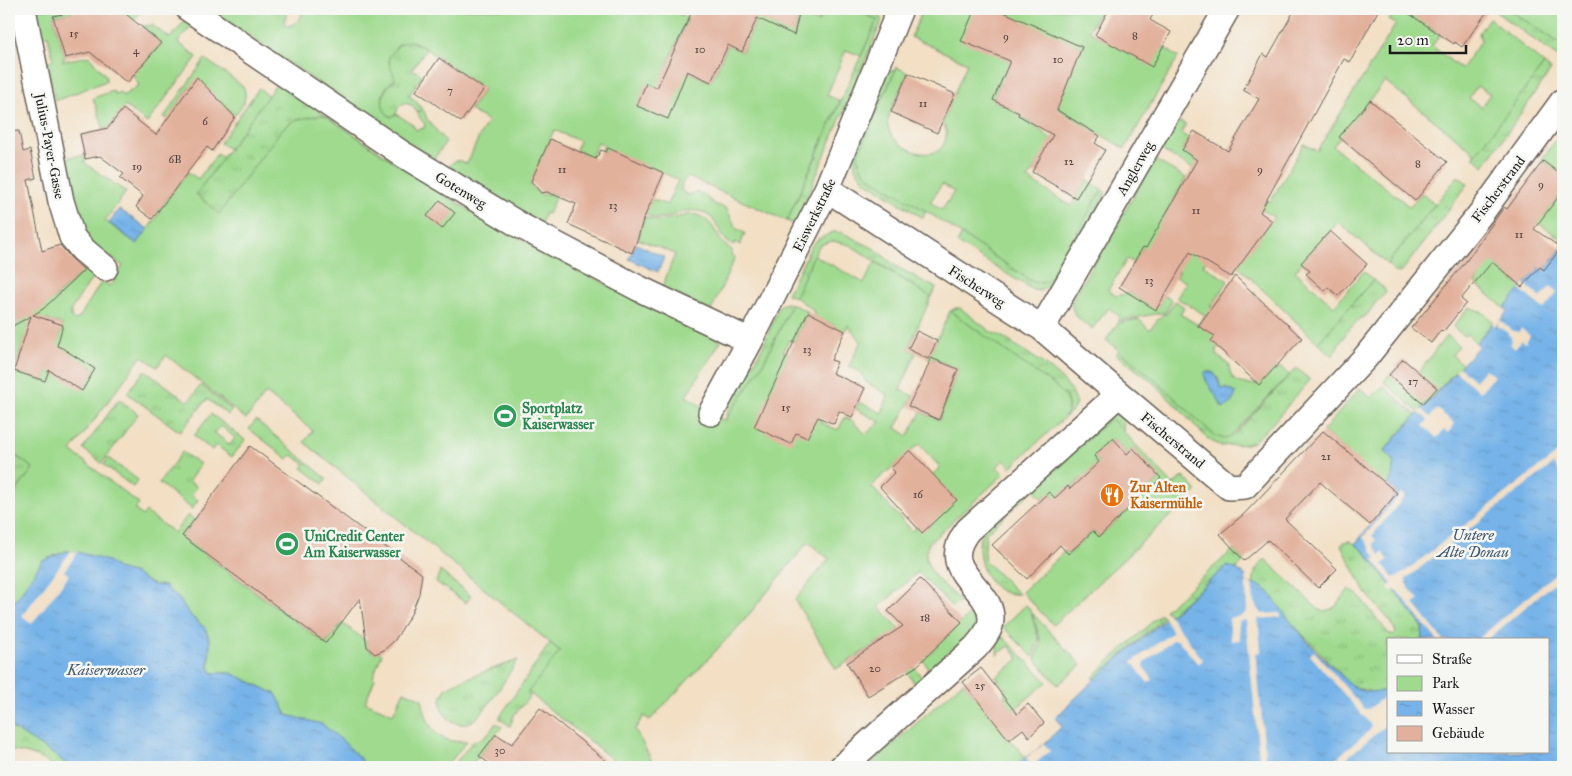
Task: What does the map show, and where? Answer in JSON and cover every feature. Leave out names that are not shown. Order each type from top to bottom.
[{"type":"street","name":"Julius-Payer-Gasse","points":[[23,9],[61,201],[72,237],[82,249],[105,268]]},
{"type":"street","name":"Gotenweg","points":[[189,9],[404,155],[521,226],[638,288],[750,341]]},
{"type":"street","name":"Eiswerkstraße","points":[[711,413],[750,341],[827,189],[900,9]]},
{"type":"street","name":"Anglerweg","points":[[1042,328],[1227,9]]},
{"type":"street","name":"Fischerstrand","points":[[1119,394],[1229,487],[1245,486],[1365,358],[1482,212],[1563,101]]},
{"type":"street","name":"Fischerweg","points":[[827,189],[1042,328],[1119,394]]},
{"type":"street","points":[[842,767],[975,648],[984,637],[990,624],[989,610],[983,598],[959,567],[956,552],[960,539],[1119,394]]},
{"type":"green space","points":[[36,9],[70,9],[72,12],[53,16],[65,58],[63,58],[63,61],[89,56],[106,76],[106,81],[55,101],[47,61],[53,60],[48,35],[42,36]]},
{"type":"green space","points":[[115,9],[143,9],[129,26],[96,29]]},
{"type":"green space","points":[[221,9],[288,9],[284,22],[287,26],[290,26],[302,15],[303,9],[674,9],[673,11],[688,18],[668,63],[711,82],[728,45],[742,52],[761,9],[778,9],[771,24],[794,34],[799,14],[818,22],[823,9],[853,9],[877,20],[861,56],[846,50],[827,95],[840,101],[787,221],[688,177],[682,183],[681,190],[687,195],[700,193],[714,204],[726,208],[737,229],[745,233],[740,245],[735,242],[733,246],[724,238],[712,218],[702,212],[689,211],[662,218],[655,218],[645,214],[652,199],[667,205],[678,180],[608,153],[602,150],[604,145],[598,142],[590,160],[588,156],[576,150],[579,141],[554,130],[530,185],[540,195],[551,193],[556,196],[548,214],[545,213],[541,223],[448,168],[456,161],[467,164],[488,121],[470,110],[484,89],[417,43],[411,41],[399,44],[389,57],[389,63],[395,79],[388,85],[382,100],[388,115],[392,117],[396,114],[412,124],[416,130],[424,128],[425,124],[417,112],[421,108],[424,111],[427,119],[446,142],[434,159],[220,16],[217,13]]},
{"type":"green space","points":[[853,9],[875,10],[881,17],[881,23],[795,225],[787,221],[877,20]]},
{"type":"green space","points":[[923,9],[1101,9],[1089,30],[1100,38],[1163,47],[1178,57],[1125,149],[1030,92],[1016,113],[1052,139],[1028,179],[1071,206],[1087,180],[1102,189],[1050,279],[1043,283],[1033,282],[926,211],[872,179],[862,168],[858,153],[897,67],[908,73],[889,114],[889,129],[894,138],[913,151],[923,153],[934,152],[942,147],[946,137],[946,130],[942,123],[967,63],[911,37]],"holes":[[[1001,83],[1013,110],[993,100]],[[942,184],[954,192],[942,210],[930,202]]]},
{"type":"green space","points":[[1397,9],[1439,9],[1428,26],[1440,35],[1432,46],[1461,69],[1481,41],[1479,33],[1489,18],[1544,64],[1476,154],[1385,81],[1333,146],[1410,207],[1422,193],[1435,204],[1387,264],[1338,222],[1295,271],[1334,306],[1364,271],[1373,280],[1318,343],[1238,266],[1274,217],[1161,150],[1179,121],[1186,125],[1181,133],[1189,139],[1182,150],[1270,202],[1304,144],[1317,151],[1396,24],[1389,20]],"holes":[[[1477,86],[1490,94],[1481,107],[1469,98]]]},
{"type":"green space","points":[[1492,9],[1508,9],[1559,43],[1563,34],[1563,51],[1559,58]]},
{"type":"green space","points":[[1508,9],[1563,9],[1563,34],[1559,43]]},
{"type":"green space","points":[[186,20],[192,25],[178,42],[197,57],[147,123],[125,106],[108,128],[104,129],[93,98],[113,91],[115,94],[120,92],[123,96],[139,85],[133,76],[161,43],[142,28],[152,25],[170,38]]},
{"type":"green space","points":[[411,41],[426,49],[412,69],[422,75],[409,96],[421,108],[417,112],[412,105],[404,103],[392,117],[387,114],[382,105],[386,89],[394,81],[390,65],[390,54],[396,47]]},
{"type":"green space","points":[[205,59],[243,86],[245,91],[244,102],[234,116],[230,113],[231,111],[201,89],[197,92],[190,87],[173,111],[175,124],[164,117]]},
{"type":"green space","points":[[1544,64],[1551,70],[1484,166],[1473,157]]},
{"type":"green space","points":[[888,70],[895,71],[858,153],[858,162],[866,174],[926,211],[923,218],[865,181],[855,168],[854,152]]},
{"type":"green space","points":[[277,83],[433,187],[219,214],[196,194]]},
{"type":"green space","points":[[259,88],[268,96],[229,149],[220,143]]},
{"type":"green space","name":"Sportplatz Kaiserwasser","points":[[321,115],[326,116],[423,181],[488,221],[587,274],[721,341],[686,396],[725,421],[762,366],[792,304],[808,312],[794,342],[789,340],[783,351],[789,354],[821,418],[820,422],[838,430],[845,417],[866,434],[880,422],[856,409],[859,402],[882,413],[888,395],[866,382],[862,374],[849,366],[861,341],[848,325],[845,331],[816,317],[812,309],[795,297],[814,255],[864,283],[875,262],[931,297],[908,349],[916,353],[900,390],[913,396],[896,428],[908,436],[921,412],[939,420],[958,369],[932,358],[928,359],[950,311],[1055,386],[1067,400],[1068,408],[1064,418],[1011,467],[1004,460],[997,467],[1004,474],[929,543],[926,552],[930,568],[940,582],[960,601],[953,608],[918,572],[879,607],[926,657],[971,613],[977,626],[973,639],[931,672],[919,654],[910,661],[922,678],[914,683],[889,643],[882,640],[836,669],[795,600],[829,559],[808,542],[742,623],[650,720],[644,716],[635,729],[655,767],[622,767],[528,692],[560,651],[304,442],[313,431],[266,393],[246,419],[166,355],[157,367],[142,356],[71,451],[139,504],[135,510],[143,516],[146,512],[174,533],[188,515],[195,520],[181,537],[326,644],[342,623],[366,641],[369,650],[375,653],[380,652],[382,654],[373,677],[375,679],[365,702],[393,714],[404,691],[422,699],[430,725],[440,737],[448,740],[467,741],[446,767],[368,767],[343,741],[287,715],[276,694],[231,673],[212,673],[209,667],[210,642],[206,629],[192,617],[178,598],[164,586],[151,584],[135,574],[118,569],[107,561],[66,551],[42,561],[16,600],[9,602],[9,501],[33,468],[9,451],[9,328],[14,325],[13,323],[55,298],[85,269],[94,275],[71,310],[71,318],[76,320],[102,281],[110,286],[123,266],[92,243],[80,226],[73,203],[65,158],[84,155],[85,163],[126,192],[105,221],[137,244],[160,212],[158,211],[188,172],[198,179],[217,154],[223,158],[196,194],[219,214],[282,129],[295,120]],"holes":[[[46,319],[63,325],[45,381],[14,371],[25,336]],[[81,360],[95,369],[82,390]],[[919,444],[940,467],[933,474],[917,527],[912,531],[871,486]]]},
{"type":"green space","points":[[1563,130],[1563,176],[1542,159]]},
{"type":"green space","points":[[1155,160],[1186,178],[1163,219],[1196,238],[1235,214],[1203,265],[1228,281],[1211,307],[1226,320],[1254,292],[1260,300],[1218,347],[1216,350],[1217,356],[1229,364],[1231,376],[1238,382],[1259,384],[1275,367],[1278,370],[1281,367],[1289,375],[1230,437],[1222,438],[1215,436],[1154,379],[1106,340],[1118,323],[1139,319],[1149,330],[1163,314],[1167,314],[1175,301],[1184,307],[1180,314],[1198,325],[1205,315],[1177,298],[1186,282],[1176,277],[1180,269],[1143,247],[1134,263],[1127,259],[1108,290],[1116,296],[1129,293],[1156,309],[1164,296],[1172,300],[1166,312],[1118,321],[1120,317],[1109,308],[1092,329],[1075,314],[1072,300]],"holes":[[[1217,376],[1222,389],[1222,408],[1217,396],[1205,379]]]},
{"type":"green space","points":[[1458,176],[1468,184],[1402,271],[1399,273],[1395,272],[1387,264]]},
{"type":"green space","points":[[1102,189],[1106,193],[1053,283],[1040,291],[1033,290],[957,243],[962,234],[1033,282],[1043,283]]},
{"type":"green space","points":[[1563,191],[1563,240],[1538,223]]},
{"type":"green space","points":[[693,214],[712,225],[726,246],[732,250],[731,255],[735,257],[711,311],[662,288],[675,254],[638,239],[644,217],[659,221]]},
{"type":"green space","points":[[833,232],[843,233],[875,249],[897,267],[936,288],[931,297],[850,245],[833,241],[818,247],[795,297],[787,294],[811,247],[817,240]]},
{"type":"green space","points":[[1476,247],[1522,288],[1504,308],[1475,283],[1481,274],[1466,261]]},
{"type":"green space","points":[[1373,280],[1383,287],[1386,293],[1376,302],[1367,315],[1359,319],[1347,332],[1332,356],[1318,343]]},
{"type":"green space","points":[[786,303],[792,304],[762,366],[725,421],[731,401],[765,342],[778,308]]},
{"type":"green space","points":[[1469,307],[1484,313],[1493,322],[1476,343],[1467,334],[1464,336],[1453,327]]},
{"type":"green space","points":[[960,308],[991,332],[1020,348],[1059,377],[1069,387],[1074,397],[1075,406],[1072,411],[1064,418],[1068,407],[1065,395],[950,311]]},
{"type":"green space","points":[[1447,335],[1459,346],[1452,355],[1462,364],[1418,412],[1384,382],[1389,375],[1418,373]]},
{"type":"green space","points":[[1119,350],[1218,437],[1233,436],[1296,368],[1310,380],[1271,425],[1253,442],[1220,446],[1208,439],[1156,385],[1116,354]]},
{"type":"green space","points":[[145,370],[188,402],[201,385],[232,410],[228,415],[207,399],[180,432],[127,393]]},
{"type":"green space","points":[[1383,386],[1416,415],[1384,451],[1394,460],[1392,477],[1387,486],[1323,431],[1360,388],[1371,398]]},
{"type":"green space","points":[[119,399],[138,414],[102,463],[83,449]]},
{"type":"green space","points":[[211,414],[245,440],[232,457],[216,445],[212,450],[194,436]],"holes":[[[221,426],[235,438],[230,445],[215,433]]]},
{"type":"green space","points":[[1111,414],[1121,416],[1124,421],[1123,432],[1111,419],[986,533],[984,560],[1019,594],[1000,590],[988,579],[981,564],[980,537],[985,528]]},
{"type":"green space","points":[[1111,418],[1173,485],[1183,476],[1197,491],[1053,625],[1022,592],[1065,551],[1069,554],[1093,531],[1099,537],[1161,478],[1133,448],[1127,454],[1113,438],[1094,456],[1107,471],[1090,487],[1081,478],[1070,489],[1068,487],[1055,498],[1049,492],[1042,498],[1034,489]]},
{"type":"green space","points":[[256,420],[327,479],[323,484],[302,468],[305,464],[292,455],[288,459],[249,429]]},
{"type":"green space","points":[[9,451],[33,468],[9,501],[9,484],[14,467],[9,457]]},
{"type":"green space","points":[[182,452],[200,464],[189,481],[197,487],[191,495],[198,500],[192,509],[159,483]]},
{"type":"green space","points":[[108,458],[138,480],[133,487],[104,465]]},
{"type":"green space","points":[[1350,541],[1365,552],[1422,626],[1423,638],[1387,638],[1387,688],[1380,692],[1365,690],[1351,685],[1254,584],[1256,570],[1265,559],[1318,609],[1324,612],[1335,607],[1349,589],[1360,597],[1388,633],[1394,635],[1396,632],[1391,622],[1366,593],[1341,545],[1344,542]]},
{"type":"green space","points":[[1234,549],[1244,561],[1236,569],[1227,566],[1169,615],[1165,610]]},
{"type":"green space","points":[[440,571],[471,596],[466,603],[436,582]]},
{"type":"green space","points":[[1026,605],[1030,610],[1039,640],[1033,657],[1003,627]]},
{"type":"green space","points":[[1032,613],[1081,665],[1058,685],[1035,659],[1041,642]]},
{"type":"green space","points":[[1160,614],[1164,618],[1094,680],[1094,676],[1102,668]]},
{"type":"green space","points":[[998,632],[1047,682],[1007,716],[1005,713],[1005,689],[996,677],[1019,659],[1009,646],[997,655]]},
{"type":"green space","points":[[550,643],[561,651],[529,692],[531,695],[514,715],[510,726],[499,718]]},
{"type":"green space","points":[[518,660],[477,718],[464,724],[457,723],[446,716],[442,710],[441,703],[446,689],[469,678]]},
{"type":"green space","points":[[963,682],[1026,758],[1013,767],[867,767]]},
{"type":"green space","points":[[496,723],[502,727],[470,767],[452,767],[473,741],[484,737]]},
{"type":"green space","points":[[9,726],[58,757],[70,767],[54,767],[46,761],[29,754],[9,750]]},
{"type":"water","points":[[119,209],[148,229],[137,244],[109,223]]},
{"type":"water","name":"Untere Alte Donau","points":[[1563,243],[1563,767],[1013,767],[1044,744],[1062,726],[1055,718],[1094,680],[1227,566],[1245,575],[1246,583],[1259,585],[1268,591],[1313,648],[1351,685],[1365,692],[1385,691],[1387,689],[1387,754],[1550,754],[1550,638],[1423,638],[1422,626],[1365,552],[1355,544],[1397,493],[1387,486],[1392,477],[1394,460],[1384,451],[1479,346],[1476,343],[1492,324],[1495,327],[1508,311],[1504,308],[1540,267],[1544,270],[1561,249]]},
{"type":"water","points":[[636,244],[664,257],[658,272],[629,259]]},
{"type":"water","points":[[1207,371],[1214,373],[1222,389],[1226,388],[1236,393],[1228,406],[1223,408],[1205,377],[1204,373]]},
{"type":"water","name":"Kaiserwasser","points":[[66,551],[78,552],[108,561],[118,569],[135,574],[151,584],[164,586],[178,598],[192,617],[206,629],[210,642],[209,667],[212,673],[231,673],[276,694],[287,715],[322,724],[343,741],[368,767],[70,767],[58,757],[9,726],[9,602],[16,600],[42,561]]},
{"type":"pier","points":[[1525,284],[1541,298],[1550,287],[1557,293],[1544,309],[1520,290]]},
{"type":"pier","points":[[1500,320],[1513,331],[1519,332],[1521,328],[1530,336],[1525,343],[1522,340],[1515,349],[1510,344],[1512,341],[1510,335],[1497,325]]},
{"type":"pier","points":[[1459,367],[1475,381],[1485,369],[1494,376],[1480,392],[1455,371]]},
{"type":"pier","points":[[1421,409],[1430,417],[1437,409],[1455,424],[1448,433],[1444,430],[1437,438],[1423,426],[1428,420],[1418,412]]},
{"type":"pier","points":[[1563,446],[1563,460],[1560,461],[1563,465],[1563,476],[1553,464],[1406,579],[1406,584],[1419,600],[1414,604],[1441,638],[1435,638],[1396,589],[1392,592],[1388,587],[1392,584],[1373,560],[1376,558],[1363,537],[1402,492],[1405,496],[1372,536],[1376,540],[1373,544],[1380,555],[1383,552],[1388,560],[1383,564],[1393,578],[1402,574]]},
{"type":"pier","points":[[71,551],[78,552],[64,571],[69,575],[32,624],[22,616]]},
{"type":"pier","points":[[1563,567],[1563,575],[1489,638],[1479,638]]},
{"type":"pier","points":[[1246,583],[1252,584],[1254,602],[1261,614],[1280,613],[1281,617],[1258,619],[1261,652],[1256,653],[1266,767],[1260,767],[1246,620],[1238,621],[1240,640],[1231,641],[1229,618],[1242,616],[1247,611]]},
{"type":"pier","points":[[1169,615],[1203,660],[1198,664],[1179,641],[1174,639],[1144,663],[1144,667],[1153,680],[1148,683],[1132,662],[1173,632],[1164,618]]},
{"type":"pier","points":[[1314,651],[1364,709],[1369,709],[1387,694],[1387,724],[1336,767],[1326,767],[1370,730],[1371,725],[1310,655]]},
{"type":"pier","points":[[1044,744],[1050,751],[1037,762],[1041,767],[1033,767],[1026,758]]},
{"type":"building","points":[[86,9],[120,9],[161,43],[127,83],[90,52],[65,58],[53,16]]},
{"type":"building","points":[[693,9],[800,9],[794,35],[757,18],[742,52],[728,45],[711,82],[687,71],[668,119],[637,106],[646,83],[657,88]]},
{"type":"building","points":[[975,9],[997,9],[1082,47],[1057,110],[1100,136],[1095,143],[1105,150],[1076,198],[1032,172],[1053,135],[1018,115],[1019,113],[993,100],[1010,61],[961,41]]},
{"type":"building","points":[[1109,9],[1156,9],[1150,20],[1171,32],[1152,67],[1095,35]]},
{"type":"building","points":[[1295,9],[1379,9],[1350,62],[1344,59],[1260,212],[1272,221],[1231,277],[1190,252],[1156,310],[1119,287],[1143,247],[1146,248],[1197,160],[1182,150],[1194,131],[1228,151],[1259,99],[1243,90],[1263,54],[1268,57]]},
{"type":"building","points":[[1402,9],[1489,9],[1462,47],[1455,42],[1454,44]]},
{"type":"building","points":[[439,58],[484,89],[461,122],[416,91]]},
{"type":"building","points":[[908,73],[955,94],[937,133],[891,112]]},
{"type":"building","points":[[197,77],[235,117],[212,151],[207,147],[152,219],[136,207],[143,196],[120,178],[124,174],[100,156],[85,159],[80,134],[108,128],[123,109],[156,135]]},
{"type":"building","points":[[1370,100],[1447,162],[1415,201],[1339,137]]},
{"type":"building","points":[[19,131],[23,152],[30,150],[36,178],[28,180],[42,251],[60,245],[84,270],[43,309],[33,315],[63,325],[57,346],[95,369],[82,391],[49,370],[45,381],[14,371],[31,316],[9,328],[9,132]]},
{"type":"building","points":[[550,139],[596,159],[601,150],[606,152],[608,148],[664,173],[643,220],[632,253],[568,224],[576,204],[547,192],[541,193],[531,181]]},
{"type":"building","points":[[1543,161],[1563,176],[1563,191],[1534,229],[1561,248],[1544,270],[1540,267],[1522,287],[1492,262],[1461,299],[1466,303],[1443,332],[1441,330],[1431,343],[1411,328],[1467,260],[1504,207],[1507,209]]},
{"type":"building","points":[[440,200],[455,213],[442,229],[427,216]]},
{"type":"building","points":[[1330,231],[1367,264],[1338,296],[1328,287],[1325,291],[1306,274],[1310,271],[1301,263]]},
{"type":"building","points":[[1235,276],[1302,338],[1259,385],[1211,341],[1215,336],[1198,326]]},
{"type":"building","points":[[808,312],[845,331],[831,360],[837,362],[832,373],[865,388],[852,417],[839,411],[834,424],[818,417],[807,438],[796,433],[791,444],[754,427]]},
{"type":"building","points":[[917,331],[937,341],[928,359],[908,349]]},
{"type":"building","points":[[931,358],[958,369],[939,420],[908,406]]},
{"type":"building","points":[[1403,359],[1437,388],[1423,404],[1389,375]]},
{"type":"building","points":[[1323,431],[1397,493],[1370,525],[1320,482],[1285,519],[1337,569],[1318,588],[1268,540],[1244,561],[1220,534],[1244,514]]},
{"type":"building","name":"Zur Alten Kaisermühle","points":[[1113,438],[1127,454],[1133,448],[1161,478],[1099,537],[1093,531],[1068,554],[1060,545],[1027,579],[992,545],[1049,492],[1055,498],[1068,486],[1070,489],[1099,462],[1094,456]]},
{"type":"building","name":"UniCredit Center Am Kaiserwasser","points":[[250,446],[422,574],[419,594],[411,614],[395,640],[384,650],[375,654],[367,647],[360,598],[326,643],[182,536]]},
{"type":"building","points":[[910,450],[957,500],[922,533],[880,487],[895,472],[891,468]]},
{"type":"building","points":[[920,579],[962,622],[917,666],[868,696],[847,663],[903,626],[888,611]]},
{"type":"building","points":[[981,668],[1017,714],[1028,704],[1044,723],[1029,737],[1023,729],[1009,740],[963,682]]},
{"type":"building","points":[[540,708],[614,767],[494,767],[479,756],[496,734],[512,744]]},
{"type":"place","name":"Sportplatz Kaiserwasser","points":[[505,416]]},
{"type":"place","name":"Zur Alten Kaisermühle","points":[[1112,495]]},
{"type":"place","name":"UniCredit Center Am Kaiserwasser","points":[[287,544]]}]
